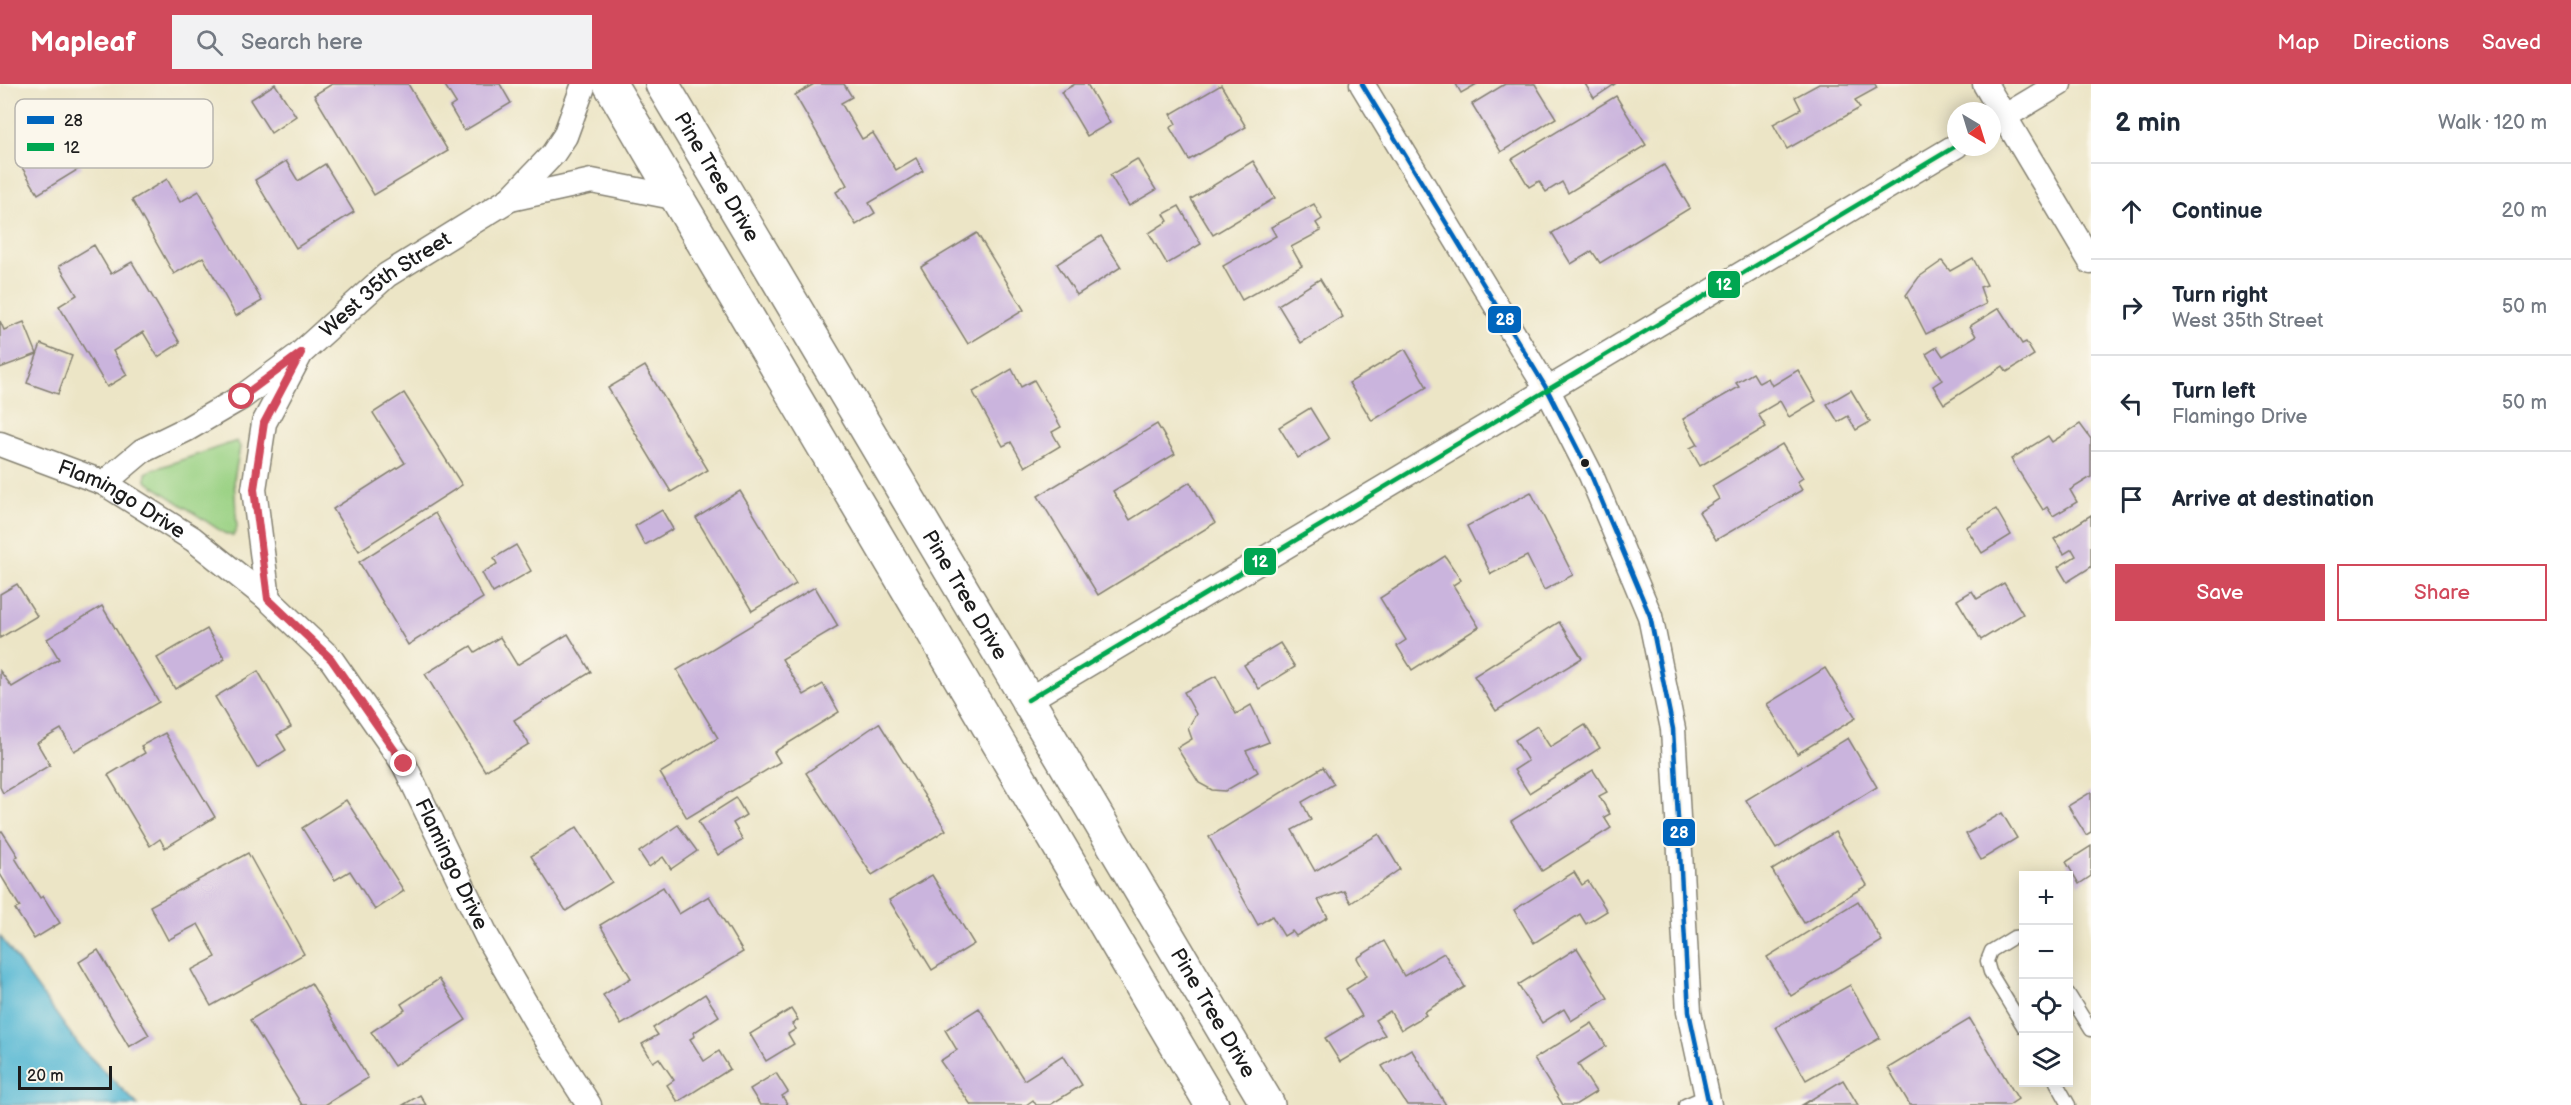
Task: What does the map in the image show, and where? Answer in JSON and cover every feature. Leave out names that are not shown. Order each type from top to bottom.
[{"type":"main road","points":[[610,84],[1212,1105]]},
{"type":"main road","name":"Pine Tree Drive","points":[[662,84],[1268,1105]]},
{"type":"street","name":"West 35th Street","points":[[268,599],[254,489],[264,423],[301,353],[387,275],[510,199],[553,154],[565,136],[584,84]]},
{"type":"street","points":[[1362,84],[1548,391],[1591,475],[1650,616],[1673,729],[1689,1012],[1700,1102]]},
{"type":"street","points":[[1985,84],[1992,102]]},
{"type":"street","points":[[2001,118],[2059,84]]},
{"type":"street","points":[[2001,125],[2091,262]]},
{"type":"street","points":[[1028,700],[1947,151]]},
{"type":"street","name":"West 35th Street","points":[[510,199],[592,181],[678,198]]},
{"type":"street","points":[[104,483],[142,451],[187,429],[242,397],[301,353]]},
{"type":"street","name":"Flamingo Drive","points":[[0,444],[104,483],[193,539],[268,599],[331,659],[404,764],[487,937],[539,1027],[589,1105]]},
{"type":"lane","points":[[2019,936],[2014,937],[1991,951],[1987,961],[1990,972],[2019,1020]]},
{"type":"lane","points":[[2073,1001],[2091,1030]]},
{"type":"lane","points":[[2058,1087],[2069,1105]]},
{"type":"green space","points":[[237,441],[240,447],[234,479],[237,528],[233,536],[224,533],[146,481],[146,473],[152,470]]},
{"type":"water","points":[[0,936],[80,1047],[138,1105],[0,1105]]},
{"type":"building","points":[[275,84],[296,116],[271,133],[250,100]]},
{"type":"building","points":[[332,84],[408,84],[448,151],[374,195],[314,95]]},
{"type":"building","points":[[444,84],[500,84],[511,103],[464,131],[450,107],[456,103]]},
{"type":"building","points":[[814,84],[844,84],[852,97],[841,103],[862,139],[873,133],[896,170],[916,158],[923,171],[869,203],[875,213],[856,225],[836,192],[847,185],[795,95]]},
{"type":"building","points":[[1075,84],[1087,84],[1110,123],[1087,136],[1061,92]]},
{"type":"building","points":[[1456,84],[1477,84],[1461,93]]},
{"type":"building","points":[[1505,84],[1535,84],[1556,118],[1501,152],[1472,104]]},
{"type":"building","points":[[1585,84],[1615,84],[1594,98]]},
{"type":"building","points":[[1819,84],[1875,84],[1877,88],[1855,100],[1860,108],[1787,149],[1773,124],[1801,109],[1795,97]]},
{"type":"building","points":[[1221,85],[1246,127],[1189,160],[1170,128],[1176,124],[1171,114]]},
{"type":"building","points":[[1616,96],[1646,145],[1568,193],[1562,182],[1546,192],[1539,181],[1529,187],[1512,159]]},
{"type":"building","points":[[1137,159],[1156,190],[1129,206],[1110,175]]},
{"type":"building","points":[[286,161],[298,181],[325,164],[354,212],[296,248],[255,180]]},
{"type":"building","points":[[1253,161],[1275,198],[1213,235],[1191,199]]},
{"type":"building","points":[[1664,165],[1690,208],[1600,263],[1592,251],[1571,264],[1552,233]]},
{"type":"building","points":[[22,168],[80,168],[38,194]]},
{"type":"building","points":[[167,179],[180,202],[199,191],[262,301],[236,316],[203,257],[174,274],[132,200]]},
{"type":"building","points":[[1314,204],[1322,219],[1316,223],[1321,231],[1291,247],[1302,266],[1242,300],[1223,266],[1276,236],[1271,227]]},
{"type":"building","points":[[1179,206],[1201,244],[1167,264],[1149,233],[1168,221],[1164,214]]},
{"type":"building","points":[[977,233],[1024,310],[968,344],[921,267]]},
{"type":"building","points":[[1101,236],[1121,267],[1077,295],[1057,264]]},
{"type":"building","points":[[94,245],[111,274],[132,262],[180,343],[158,357],[143,332],[113,351],[127,375],[107,387],[59,306],[77,295],[59,266]]},
{"type":"building","points":[[1973,258],[1987,285],[1980,287],[1986,304],[1926,334],[1906,295],[1919,277],[1942,261],[1950,271]]},
{"type":"building","points":[[1320,279],[1343,317],[1301,343],[1278,305]]},
{"type":"building","points":[[1999,308],[2022,344],[2026,342],[2034,355],[2007,372],[2003,366],[1944,404],[1933,386],[1942,380],[1926,354],[1937,347],[1943,356],[1976,336],[1970,326]]},
{"type":"building","points":[[0,321],[4,330],[24,322],[37,354],[0,368]]},
{"type":"building","points":[[41,344],[72,356],[58,394],[27,383]]},
{"type":"building","points":[[1405,349],[1427,387],[1372,421],[1349,383]]},
{"type":"building","points":[[645,366],[708,470],[671,492],[608,388]]},
{"type":"building","points":[[1012,369],[1021,387],[1034,380],[1061,427],[1052,432],[1060,446],[1025,467],[1011,442],[1003,446],[973,392]]},
{"type":"building","points":[[1798,370],[1816,401],[1789,417],[1780,401],[1758,414],[1766,427],[1700,466],[1690,448],[1698,444],[1683,419],[1739,387],[1736,383],[1753,373],[1759,383],[1768,378],[1772,386]]},
{"type":"building","points":[[1851,390],[1870,422],[1856,430],[1848,416],[1838,422],[1827,404]]},
{"type":"building","points":[[404,393],[462,485],[359,551],[333,509],[405,463],[373,413]]},
{"type":"building","points":[[1310,408],[1329,439],[1298,458],[1279,427]]},
{"type":"building","points":[[1157,424],[1175,454],[1113,491],[1130,520],[1190,482],[1215,523],[1098,595],[1038,496]]},
{"type":"building","points":[[2080,424],[2091,439],[2091,477],[2070,490],[2077,502],[2053,516],[2047,507],[2043,510],[2011,459],[2048,436],[2052,442]]},
{"type":"building","points":[[1782,444],[1803,478],[1797,482],[1802,490],[1716,540],[1699,512],[1719,499],[1712,486]]},
{"type":"building","points":[[740,491],[796,584],[752,611],[696,518]]},
{"type":"building","points":[[1531,492],[1573,575],[1544,590],[1527,556],[1491,574],[1467,526]]},
{"type":"building","points":[[1996,509],[2011,535],[1982,553],[1966,527]]},
{"type":"building","points":[[662,510],[673,529],[645,545],[635,526]]},
{"type":"building","points":[[435,513],[483,598],[408,645],[359,562]]},
{"type":"building","points":[[2091,515],[2091,567],[2067,582],[2058,567],[2076,556],[2072,549],[2064,554],[2054,539]]},
{"type":"building","points":[[516,545],[531,571],[493,593],[482,573],[497,564],[494,558]]},
{"type":"building","points":[[1445,556],[1461,580],[1453,585],[1479,627],[1412,670],[1397,646],[1406,640],[1380,598]]},
{"type":"building","points":[[2004,583],[2023,614],[1981,640],[1957,600],[1972,591],[1977,599]]},
{"type":"building","points":[[17,584],[37,616],[0,638],[0,594]]},
{"type":"building","points":[[815,587],[838,626],[782,659],[804,695],[823,684],[839,712],[774,752],[780,762],[687,818],[660,773],[718,738],[677,670]]},
{"type":"building","points":[[102,606],[159,702],[74,751],[61,729],[37,743],[50,765],[3,793],[0,787],[0,671],[12,687],[59,659],[47,639]]},
{"type":"building","points":[[1559,622],[1582,658],[1496,711],[1474,676]]},
{"type":"building","points":[[207,629],[225,659],[175,689],[157,658]]},
{"type":"building","points":[[568,634],[591,672],[514,720],[529,744],[485,771],[425,674],[471,646],[475,652],[500,637],[517,665]]},
{"type":"building","points":[[1280,643],[1295,667],[1259,689],[1244,665]]},
{"type":"building","points":[[1825,668],[1856,718],[1797,754],[1767,704]]},
{"type":"building","points":[[258,671],[291,727],[277,735],[286,750],[257,768],[215,697]]},
{"type":"building","points":[[1216,676],[1236,714],[1251,705],[1269,742],[1246,751],[1258,772],[1225,791],[1212,790],[1199,783],[1177,748],[1192,739],[1188,728],[1196,714],[1184,692]]},
{"type":"building","points":[[879,723],[946,830],[872,875],[806,773]]},
{"type":"building","points":[[1585,725],[1600,748],[1529,793],[1514,770],[1528,761],[1515,740],[1537,726],[1550,747]]},
{"type":"building","points":[[165,733],[215,817],[165,848],[160,839],[150,846],[108,775],[145,753],[141,746]]},
{"type":"building","points":[[1848,738],[1877,787],[1776,849],[1746,800]]},
{"type":"building","points":[[1323,767],[1334,784],[1302,802],[1311,820],[1292,830],[1315,871],[1379,834],[1400,869],[1351,903],[1344,891],[1318,900],[1328,917],[1296,936],[1292,931],[1284,936],[1272,916],[1258,925],[1209,837]]},
{"type":"building","points":[[1593,770],[1607,792],[1599,796],[1610,814],[1604,817],[1611,828],[1542,871],[1511,821]]},
{"type":"building","points":[[2091,792],[2091,832],[2086,835],[2068,806]]},
{"type":"building","points":[[736,798],[746,815],[733,823],[743,840],[718,855],[698,822]]},
{"type":"building","points":[[346,800],[404,891],[375,910],[350,871],[335,880],[302,828]]},
{"type":"building","points":[[2002,813],[2017,838],[1981,860],[1966,834]]},
{"type":"building","points":[[678,825],[697,851],[671,869],[663,857],[649,867],[639,852]]},
{"type":"building","points":[[577,827],[612,882],[566,911],[531,856]]},
{"type":"building","points":[[2,831],[18,856],[15,858],[40,898],[43,896],[60,923],[34,939],[15,909],[20,907],[0,874],[0,832]]},
{"type":"building","points":[[1835,832],[1867,885],[1804,923],[1772,870]]},
{"type":"building","points":[[2091,846],[2091,876],[2079,884],[2066,862]]},
{"type":"building","points":[[248,853],[304,954],[211,1006],[191,970],[216,957],[198,924],[168,940],[150,906]]},
{"type":"building","points":[[1574,872],[1582,885],[1588,881],[1607,911],[1586,924],[1580,914],[1534,943],[1514,910]]},
{"type":"building","points":[[932,875],[974,944],[932,970],[889,900]]},
{"type":"building","points":[[663,887],[679,914],[709,896],[743,952],[621,1025],[603,995],[631,978],[600,925]]},
{"type":"building","points":[[1858,901],[1882,941],[1791,996],[1767,957]]},
{"type":"building","points":[[1384,941],[1404,976],[1444,953],[1465,987],[1424,1012],[1426,1015],[1401,1030],[1390,1011],[1375,1020],[1385,1035],[1340,1062],[1325,1038],[1362,1016],[1346,989],[1367,976],[1357,958]]},
{"type":"building","points":[[1577,948],[1608,998],[1571,1021],[1564,1009],[1542,1023],[1518,985]]},
{"type":"building","points":[[98,950],[149,1035],[129,1047],[79,962]]},
{"type":"building","points":[[439,979],[466,1020],[394,1066],[371,1032],[405,1010],[401,1004]]},
{"type":"building","points":[[311,983],[368,1078],[325,1105],[302,1105],[250,1020]]},
{"type":"building","points":[[1850,985],[1880,1038],[1806,1080],[1776,1027]]},
{"type":"building","points":[[705,994],[719,1016],[693,1033],[695,1036],[690,1039],[704,1061],[719,1051],[730,1069],[678,1102],[667,1085],[674,1080],[659,1058],[653,1062],[642,1044],[658,1035],[653,1028]]},
{"type":"building","points":[[979,1008],[1024,1080],[1063,1055],[1082,1085],[1050,1105],[1036,1105],[1033,1100],[1026,1105],[971,1105],[940,1061],[957,1050],[945,1030]]},
{"type":"building","points":[[791,1009],[798,1020],[792,1024],[796,1029],[788,1034],[794,1044],[766,1061],[750,1034]]},
{"type":"building","points":[[1970,1019],[2018,1099],[2009,1105],[1910,1105],[1888,1068]]},
{"type":"building","points":[[1592,1023],[1606,1046],[1578,1064],[1596,1092],[1575,1105],[1563,1105],[1534,1059]]},
{"type":"building","points":[[1411,1049],[1446,1105],[1407,1105],[1382,1066]]},
{"type":"building","points":[[776,1073],[788,1092],[782,1096],[788,1105],[760,1105],[750,1089]]},
{"type":"building","points":[[1843,1080],[1858,1105],[1802,1105]]},
{"type":"building","points":[[420,1095],[426,1105],[403,1105]]},
{"type":"transit line","name":"28","points":[[1362,84],[1548,391],[1591,475],[1650,616],[1673,729],[1689,1012],[1709,1105]]},
{"type":"transit line","name":"12","points":[[1028,700],[1947,151]]},
{"type":"route","points":[[242,397],[301,353],[264,423],[254,489],[268,599],[331,659],[372,714],[404,764]]}]
